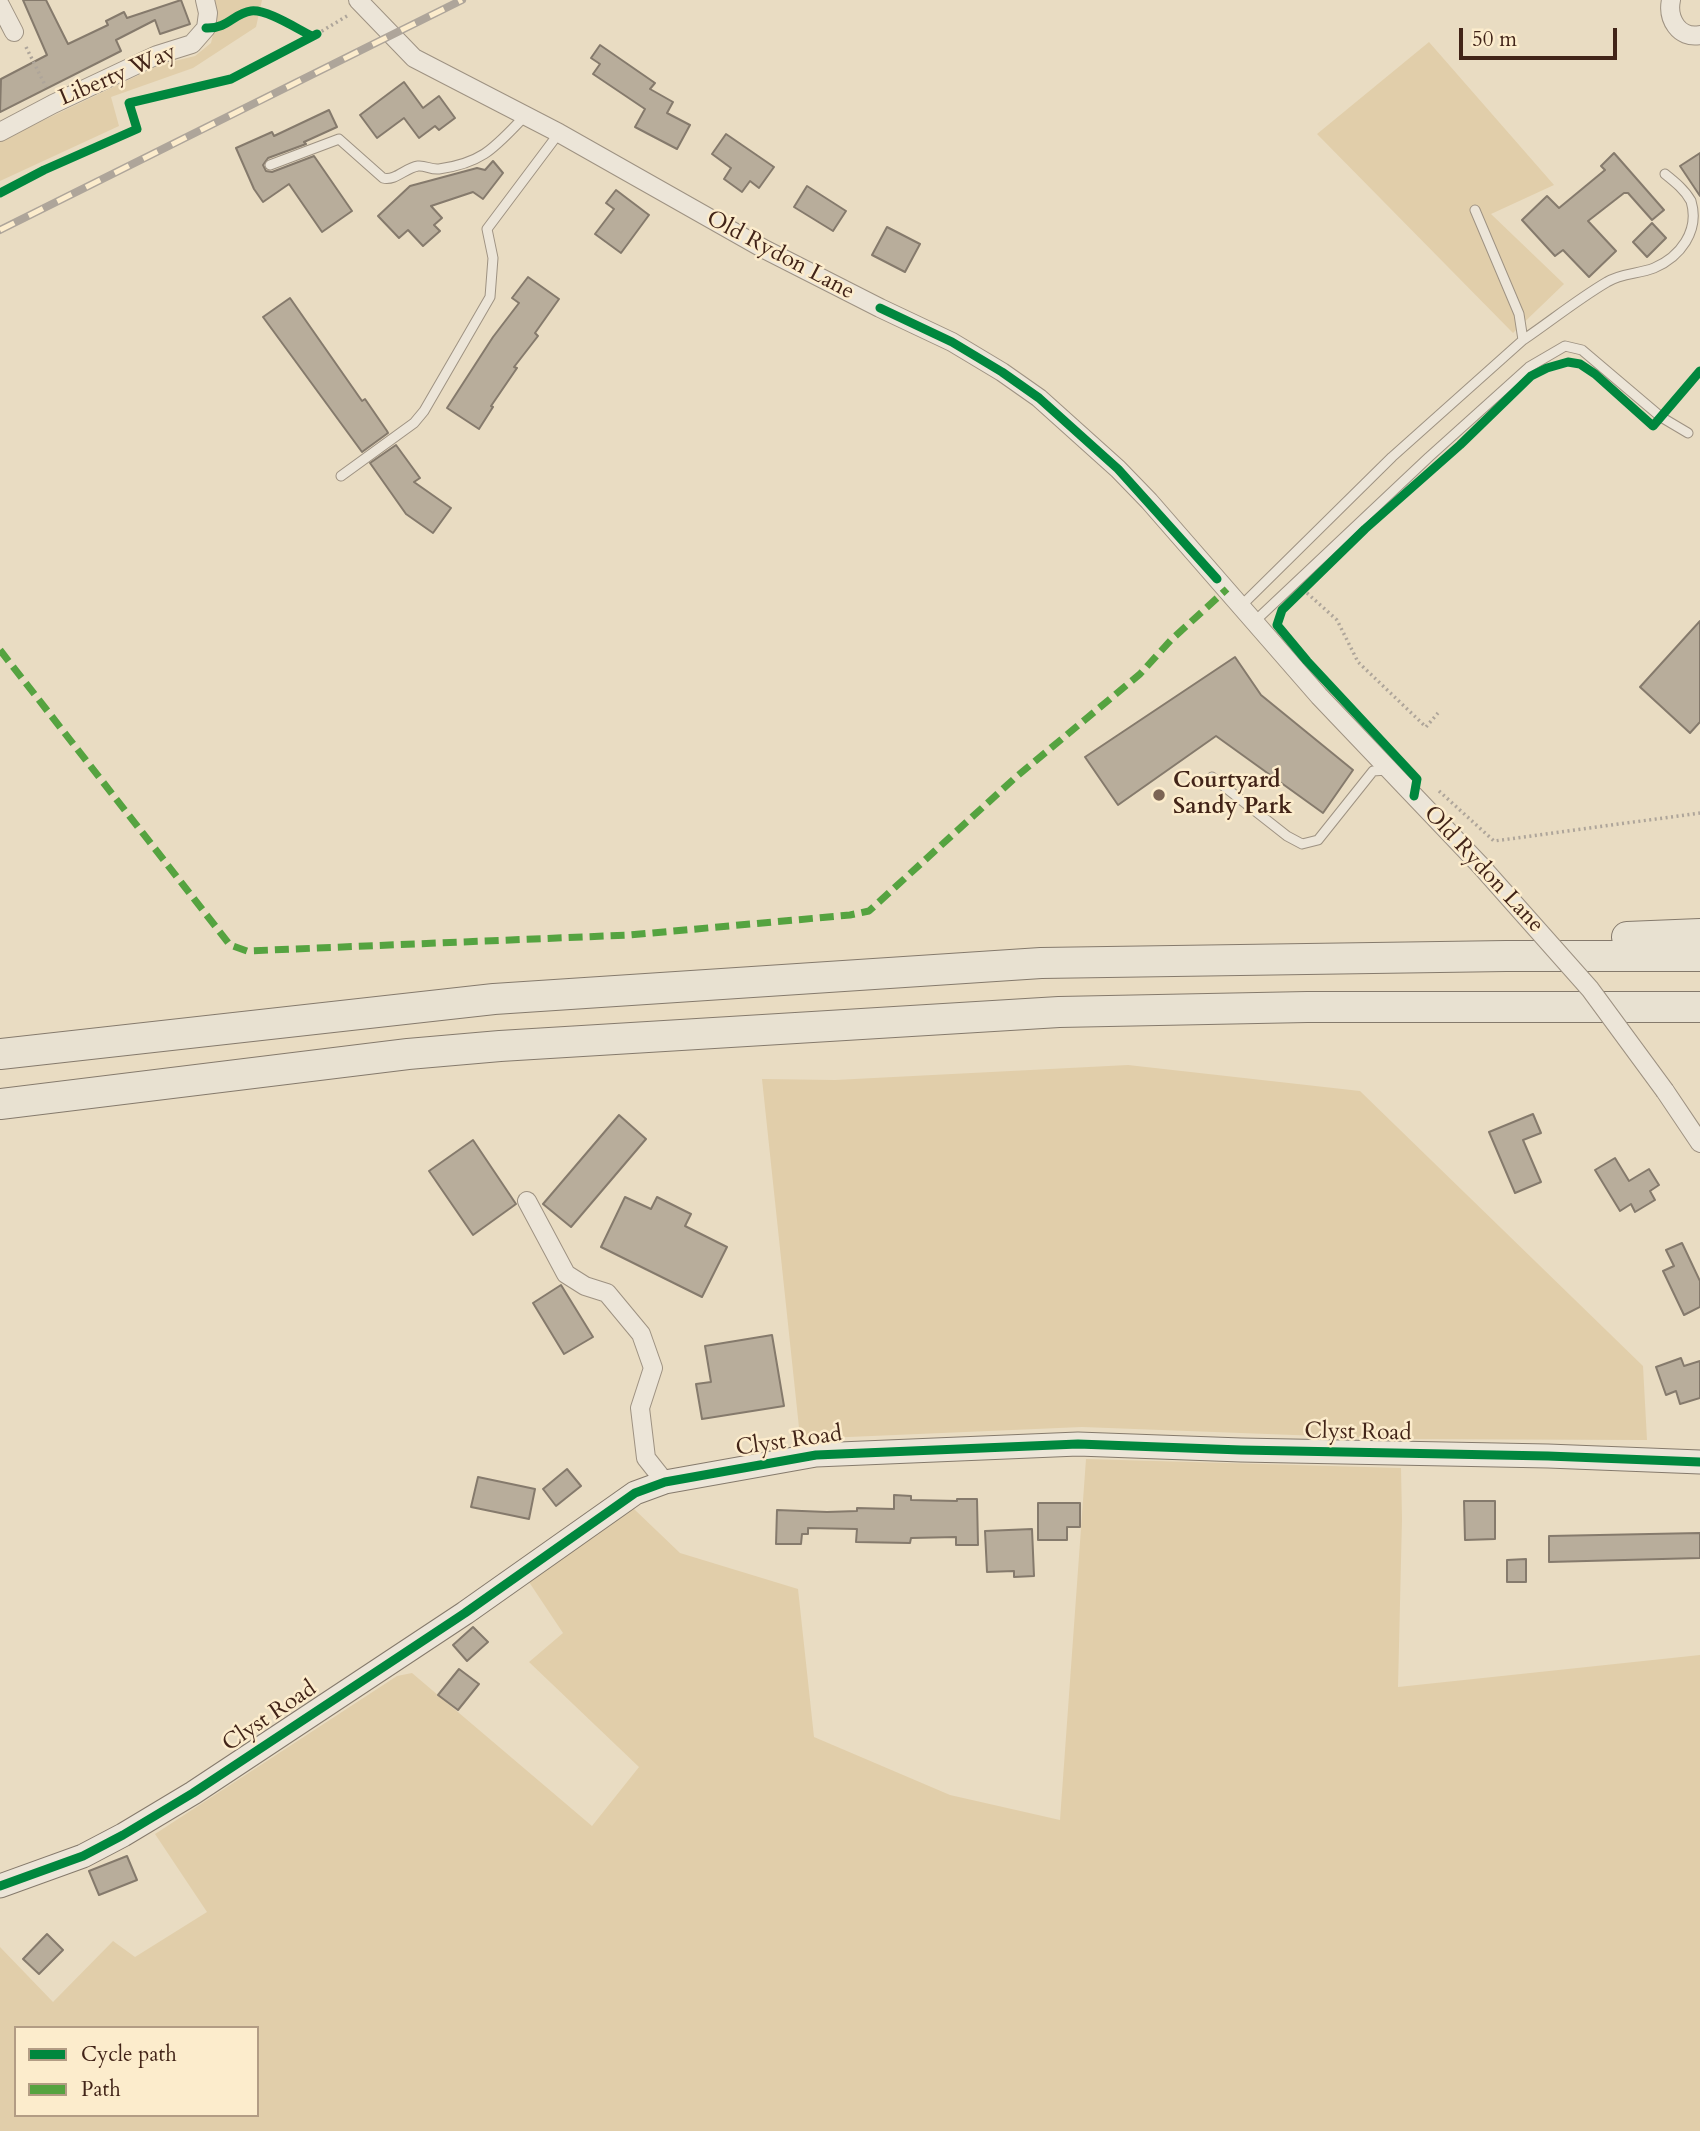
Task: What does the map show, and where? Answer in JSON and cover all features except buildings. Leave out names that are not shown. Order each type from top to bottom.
[{"type":"highway","points":[[1506,956],[1578,940],[1700,934]]},
{"type":"highway","points":[[0,1054],[413,1007],[536,996],[1041,963],[1506,956],[1700,957]]},
{"type":"highway","points":[[0,1104],[408,1054],[499,1046],[1059,1012],[1307,1007],[1700,1007]]},
{"type":"highway","points":[[1527,1007],[1700,1027]]},
{"type":"street","name":"Liberty Way","points":[[0,132],[157,55],[192,44],[206,27],[208,13],[205,0]]},
{"type":"street","points":[[1671,0],[1669,9],[1672,22],[1681,32],[1700,35]]},
{"type":"street","points":[[0,5],[13,32]]},
{"type":"street","name":"Old Rydon Lane","points":[[353,8],[414,58],[559,134],[764,249],[952,342],[1040,398],[1118,470],[1320,696],[1480,865],[1590,989],[1700,1143]]},
{"type":"street","points":[[527,1201],[566,1274],[585,1286],[607,1293],[641,1334],[653,1367],[640,1408],[646,1458],[665,1482]]},
{"type":"street","name":"Clyst Road","points":[[0,1886],[83,1856],[193,1793],[342,1692],[465,1614],[635,1493],[665,1482],[816,1455],[1078,1444],[1700,1462]]},
{"type":"lane","points":[[270,165],[339,139],[383,178],[389,179],[418,166],[437,170],[480,158],[524,117]]},
{"type":"lane","points":[[341,476],[414,423],[424,411],[490,297],[493,258],[487,229],[559,134]]},
{"type":"lane","points":[[1241,606],[1392,457],[1523,340],[1610,280],[1653,268],[1680,253],[1695,228],[1694,210],[1691,200],[1681,187],[1665,174]]},
{"type":"lane","points":[[1475,210],[1519,314],[1523,340]]},
{"type":"lane","points":[[1254,622],[1529,367],[1565,345],[1582,350],[1661,417],[1688,433]]},
{"type":"lane","points":[[1212,777],[1287,836],[1302,844],[1318,840],[1373,771],[1389,769]]},
{"type":"path","points":[[315,35],[353,8]]},
{"type":"path","points":[[13,32],[24,42],[53,104]]},
{"type":"path","points":[[1312,581],[1300,593],[1337,620],[1357,662],[1426,727],[1438,713]]},
{"type":"path","points":[[1438,791],[1494,841],[1700,813]]},
{"type":"shaded area","points":[[214,0],[262,0],[256,27],[193,68],[111,97],[119,126],[0,181],[0,141],[162,64],[195,56],[211,43],[217,17]]},
{"type":"shaded area","points":[[1429,42],[1554,185],[1491,214],[1564,284],[1513,333],[1317,134]]},
{"type":"shaded area","points":[[1128,1065],[1360,1091],[1643,1366],[1647,1440],[1400,1439],[1082,1427],[800,1437],[762,1079],[835,1080]]},
{"type":"shaded area","points":[[1086,1459],[1401,1468],[1398,1687],[1700,1655],[1700,2131],[0,2131],[0,1947],[53,2002],[113,1941],[135,1957],[207,1912],[155,1834],[397,1676],[412,1673],[592,1826],[639,1767],[529,1662],[563,1633],[527,1579],[606,1524],[634,1509],[680,1553],[798,1589],[814,1737],[950,1795],[1060,1820]]},
{"type":"railway","points":[[0,230],[462,0]]},
{"type":"marked path","points":[[0,650],[230,945],[247,951],[630,935],[869,911],[1016,777],[1140,674],[1171,640],[1227,589]]},
{"type":"cycle path","points":[[206,28],[220,26],[245,12],[258,11],[312,36]]},
{"type":"cycle path","points":[[0,193],[44,170],[137,129],[129,103],[231,79],[317,34]]},
{"type":"cycle path","points":[[880,308],[952,342],[1039,398],[1118,469],[1217,579]]},
{"type":"cycle path","points":[[1414,796],[1417,779],[1277,625],[1282,610],[1365,529],[1460,445],[1531,376],[1568,362],[1580,364],[1653,426],[1700,371]]},
{"type":"cycle path","points":[[0,1886],[83,1856],[193,1793],[465,1613],[635,1493],[665,1482],[816,1455],[1078,1444],[1700,1462]]},
{"type":"place","name":"Courtyard Sandy Park","points":[[1159,795]]}]
